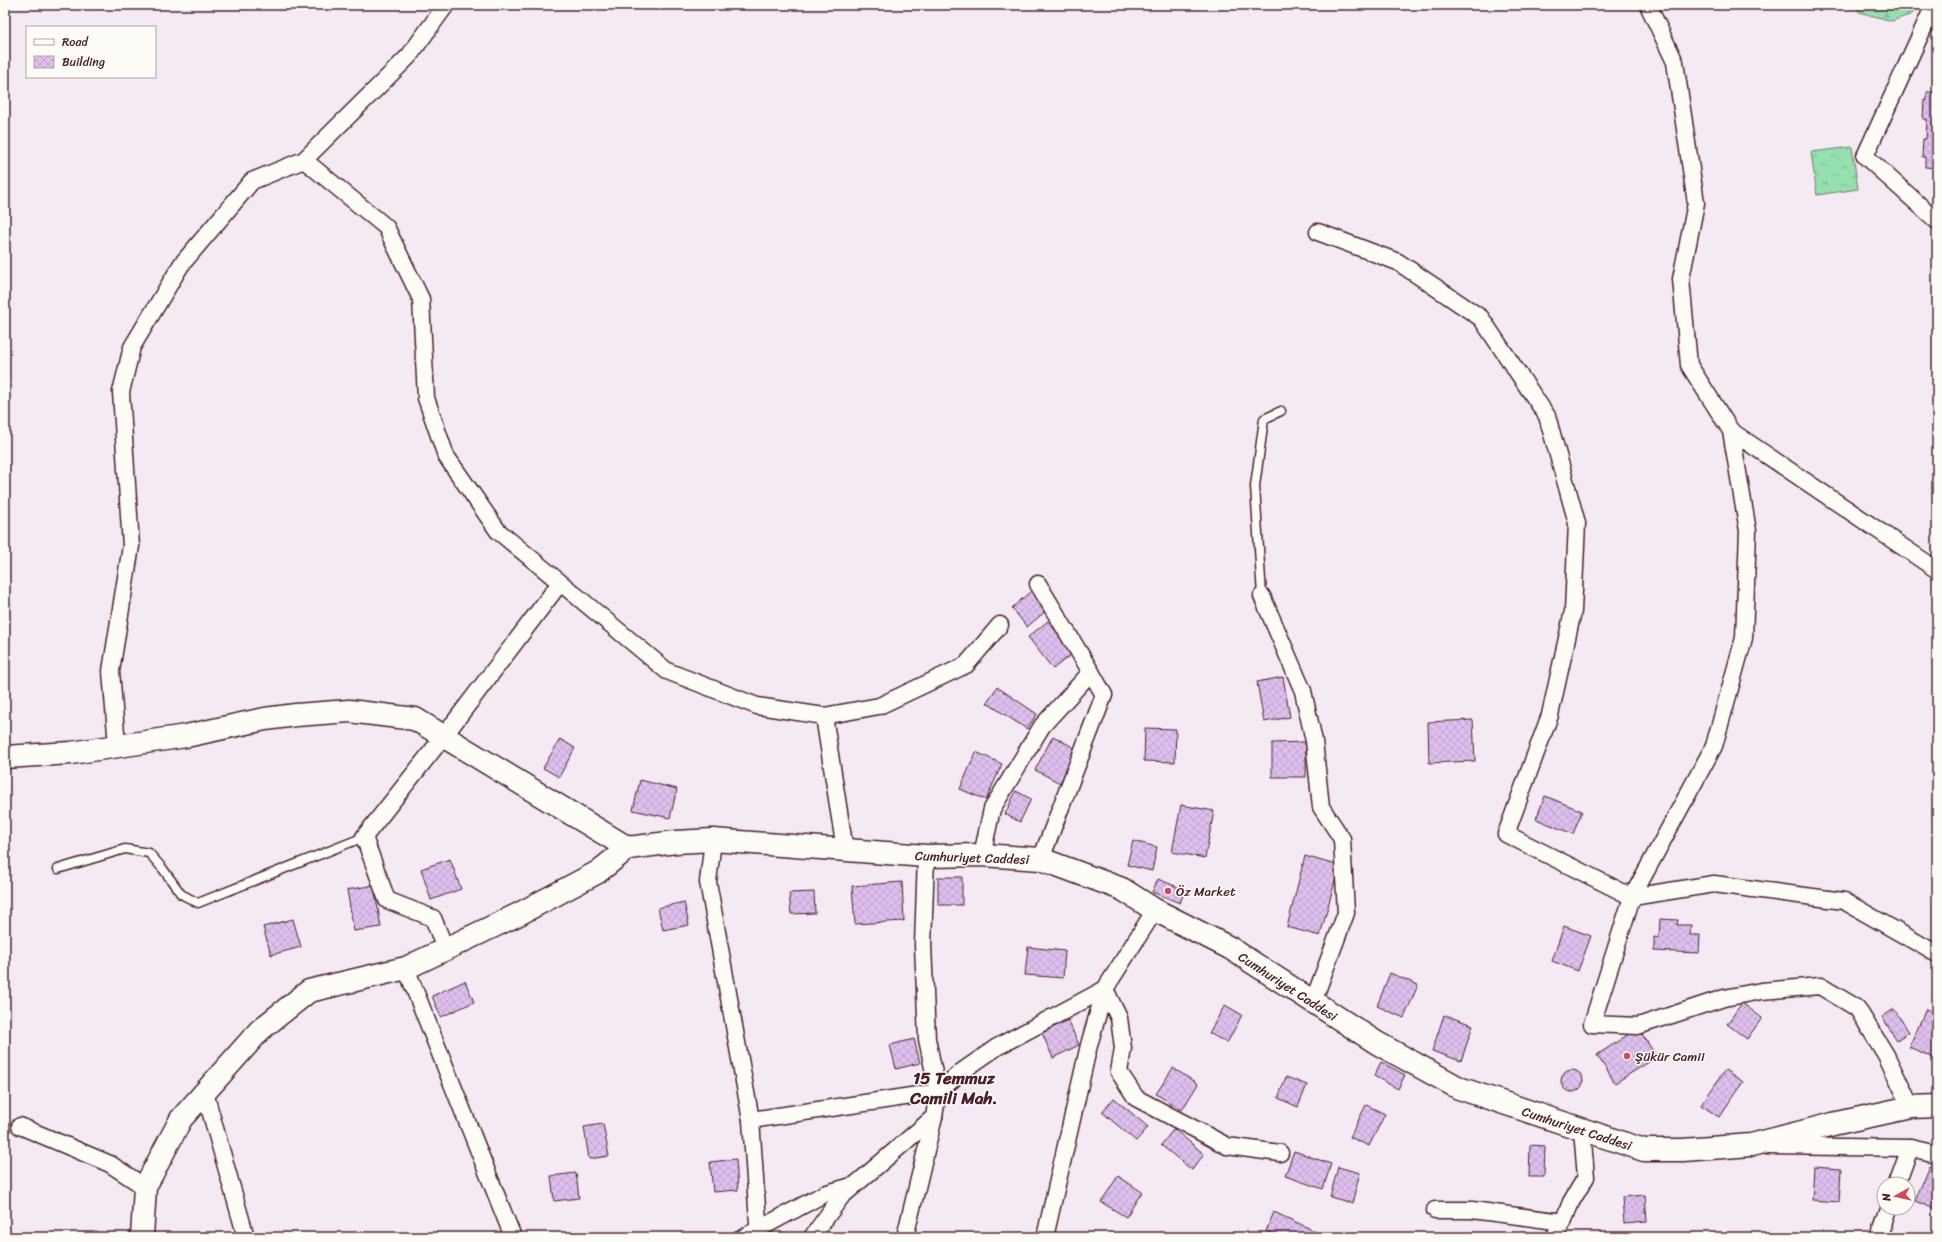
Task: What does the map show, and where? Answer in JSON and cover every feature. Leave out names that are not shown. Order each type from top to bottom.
[{"type":"street","points":[[117,746],[111,671],[131,546],[121,392],[132,347],[181,265],[252,181],[304,160],[410,56],[446,5]]},
{"type":"street","points":[[1648,5],[1675,62],[1696,203],[1681,279],[1689,364],[1731,431],[1748,531],[1744,638],[1714,746],[1632,897],[1592,1024],[1638,1026],[1724,998],[1761,991],[1820,986],[1857,1008],[1886,1055],[1911,1107]]},
{"type":"street","points":[[1934,5],[1865,156],[1937,221]]},
{"type":"street","points":[[304,160],[386,227],[421,298],[426,398],[446,456],[498,531],[667,671],[758,706],[824,716],[879,706],[966,665],[1000,625]]},
{"type":"street","points":[[1318,232],[1398,262],[1481,318],[1547,416],[1577,523],[1573,611],[1550,715],[1506,834],[1632,897],[1714,884],[1844,901],[1937,954]]},
{"type":"street","points":[[1731,431],[1937,570]]},
{"type":"street","points":[[445,948],[433,918],[387,900],[364,837],[444,736],[560,583]]},
{"type":"street","points":[[1038,584],[1104,695],[1041,859]]},
{"type":"street","points":[[1262,596],[1303,691],[1314,742],[1321,807],[1342,839],[1346,913],[1314,1002]]},
{"type":"street","points":[[982,855],[992,809],[1042,726],[1091,672]]},
{"type":"street","points":[[5,757],[71,753],[186,736],[265,719],[349,711],[415,719],[628,848],[598,872],[517,915],[445,948],[406,968],[309,991],[260,1030],[181,1119],[145,1187],[142,1237]]},
{"type":"street","points":[[824,716],[845,850]]},
{"type":"street","points":[[713,840],[708,882],[750,1120],[753,1234],[824,1194],[853,1186]]},
{"type":"street","name":"Cumhuriyet Caddesi","points":[[628,848],[676,842],[713,840],[926,856],[982,855],[1041,859],[1122,889],[1155,910],[1230,948],[1377,1044],[1459,1088],[1644,1150],[1683,1150],[1751,1145],[1833,1124],[1911,1107],[1937,1106]]},
{"type":"street","points":[[905,1237],[934,1117],[938,1092],[927,1039],[923,945],[926,856]]},
{"type":"street","points":[[1045,1237],[1089,1045],[1105,989],[1155,910]]},
{"type":"street","points":[[406,968],[513,1237]]},
{"type":"street","points":[[750,1120],[938,1092],[961,1072],[997,1047],[1105,989]]},
{"type":"street","points":[[1105,989],[1119,1018],[1122,1048],[1119,1072],[1136,1098],[1227,1146],[1280,1153]]},
{"type":"street","points":[[205,1093],[246,1237]]},
{"type":"street","points":[[812,1237],[841,1197],[934,1117]]},
{"type":"street","points":[[20,1126],[110,1164],[145,1187]]},
{"type":"street","points":[[1554,1237],[1563,1222],[1571,1202],[1586,1177],[1582,1130]]},
{"type":"street","points":[[1751,1145],[1802,1148],[1910,1148],[1937,1154]]},
{"type":"street","points":[[1900,1176],[1910,1148]]},
{"type":"street","points":[[1435,1210],[1472,1210],[1563,1222]]},
{"type":"street","points":[[1879,1237],[1886,1216]]},
{"type":"lane","points":[[1262,596],[1255,486],[1264,419],[1281,411]]},
{"type":"lane","points":[[58,869],[125,849],[149,854],[163,869],[181,894],[198,903],[364,837]]},
{"type":"green space","points":[[1857,5],[1916,5],[1912,14],[1892,21],[1859,12]]},
{"type":"green space","points":[[1852,147],[1858,189],[1817,195],[1811,152]]},
{"type":"building","points":[[1927,92],[1937,92],[1937,168],[1925,167],[1925,157],[1922,157],[1923,139],[1926,139],[1927,119],[1923,119],[1924,100],[1927,101]]},
{"type":"building","points":[[1032,590],[1048,609],[1027,627],[1012,608]]},
{"type":"building","points":[[1048,621],[1074,652],[1053,669],[1028,637]]},
{"type":"building","points":[[1283,677],[1290,717],[1264,722],[1257,682]]},
{"type":"building","points":[[997,687],[1037,714],[1027,729],[987,703]]},
{"type":"building","points":[[1473,720],[1475,761],[1429,763],[1428,722]]},
{"type":"building","points":[[1145,728],[1176,729],[1175,762],[1144,761]]},
{"type":"building","points":[[1053,736],[1078,750],[1060,783],[1035,770]]},
{"type":"building","points":[[560,739],[575,748],[559,777],[543,768]]},
{"type":"building","points":[[1306,742],[1306,777],[1272,777],[1272,743]]},
{"type":"building","points":[[976,752],[1002,764],[986,800],[960,789]]},
{"type":"building","points":[[640,780],[677,789],[670,818],[633,810]]},
{"type":"building","points":[[1016,791],[1031,799],[1020,822],[1005,814]]},
{"type":"building","points":[[1545,796],[1582,811],[1573,834],[1536,819]]},
{"type":"building","points":[[1181,805],[1214,811],[1205,858],[1172,852]]},
{"type":"building","points":[[1133,841],[1157,847],[1152,871],[1127,865]]},
{"type":"building","points":[[1305,856],[1339,866],[1320,936],[1287,927]]},
{"type":"building","points":[[450,859],[461,889],[431,900],[421,869]]},
{"type":"building","points":[[938,877],[962,877],[962,905],[938,905]]},
{"type":"building","name":"Öz Market","points":[[1158,879],[1185,890],[1180,903],[1152,892]]},
{"type":"building","points":[[902,882],[904,921],[855,924],[852,886]]},
{"type":"building","points":[[374,885],[381,927],[354,931],[347,890]]},
{"type":"building","points":[[814,892],[815,913],[791,914],[789,893]]},
{"type":"building","points":[[684,902],[689,925],[663,930],[658,908]]},
{"type":"building","points":[[293,919],[301,947],[271,955],[263,927]]},
{"type":"building","points":[[1660,919],[1678,920],[1677,925],[1691,925],[1690,935],[1700,935],[1699,953],[1654,951],[1654,937],[1659,938]]},
{"type":"building","points":[[1564,926],[1591,936],[1578,971],[1552,961]]},
{"type":"building","points":[[1028,947],[1065,951],[1063,978],[1025,975]]},
{"type":"building","points":[[1390,973],[1418,985],[1404,1018],[1377,1006]]},
{"type":"building","points":[[465,981],[474,1002],[441,1017],[432,996]]},
{"type":"building","points":[[1742,1003],[1762,1018],[1747,1039],[1727,1024]]},
{"type":"building","points":[[1225,1005],[1242,1015],[1227,1043],[1209,1033]]},
{"type":"building","points":[[1894,1009],[1909,1032],[1897,1040],[1882,1017]]},
{"type":"building","points":[[1926,1009],[1937,1014],[1937,1052],[1934,1058],[1909,1047]]},
{"type":"building","points":[[1444,1015],[1473,1025],[1461,1061],[1432,1051]]},
{"type":"building","points":[[1068,1020],[1079,1045],[1053,1058],[1042,1033]]},
{"type":"building","name":"Şükür Camii","points":[[1638,1028],[1657,1057],[1615,1083],[1597,1055]]},
{"type":"building","points":[[914,1039],[920,1063],[896,1069],[890,1045]]},
{"type":"building","points":[[1381,1062],[1405,1075],[1398,1089],[1374,1076]]},
{"type":"building","points":[[1173,1068],[1198,1084],[1182,1110],[1156,1094]]},
{"type":"building","points":[[1572,1070],[1576,1071],[1582,1077],[1582,1085],[1576,1091],[1572,1092],[1568,1091],[1562,1085],[1561,1081],[1562,1077],[1568,1071]]},
{"type":"building","points":[[1725,1070],[1743,1082],[1719,1117],[1701,1105]]},
{"type":"building","points":[[1286,1077],[1307,1085],[1298,1107],[1278,1098]]},
{"type":"building","points":[[1114,1098],[1148,1127],[1136,1141],[1102,1112]]},
{"type":"building","points":[[1366,1105],[1385,1114],[1369,1146],[1350,1137]]},
{"type":"building","points":[[603,1124],[609,1156],[589,1159],[584,1127]]},
{"type":"building","points":[[1174,1129],[1204,1154],[1192,1170],[1161,1145]]},
{"type":"building","points":[[1530,1145],[1545,1146],[1544,1177],[1529,1177]]},
{"type":"building","points":[[1294,1151],[1331,1164],[1323,1189],[1285,1176]]},
{"type":"building","points":[[736,1159],[738,1190],[713,1192],[710,1162]]},
{"type":"building","points":[[1930,1165],[1937,1168],[1937,1210],[1916,1201]]},
{"type":"building","points":[[1338,1167],[1360,1173],[1352,1203],[1330,1197]]},
{"type":"building","points":[[1814,1167],[1841,1169],[1839,1202],[1812,1200]]},
{"type":"building","points":[[576,1173],[579,1198],[554,1201],[551,1176]]},
{"type":"building","points":[[1118,1176],[1142,1192],[1126,1217],[1101,1202]]},
{"type":"building","points":[[1645,1195],[1647,1222],[1624,1224],[1622,1197]]},
{"type":"building","points":[[1274,1212],[1315,1231],[1312,1237],[1279,1237],[1266,1231]]},
{"type":"place","name":"Öz Market","points":[[1168,891]]},
{"type":"place","name":"Şükür Camii","points":[[1627,1056]]},
{"type":"district","name":"15 Temmuz Camili Mah.","points":[[954,1088]]}]
